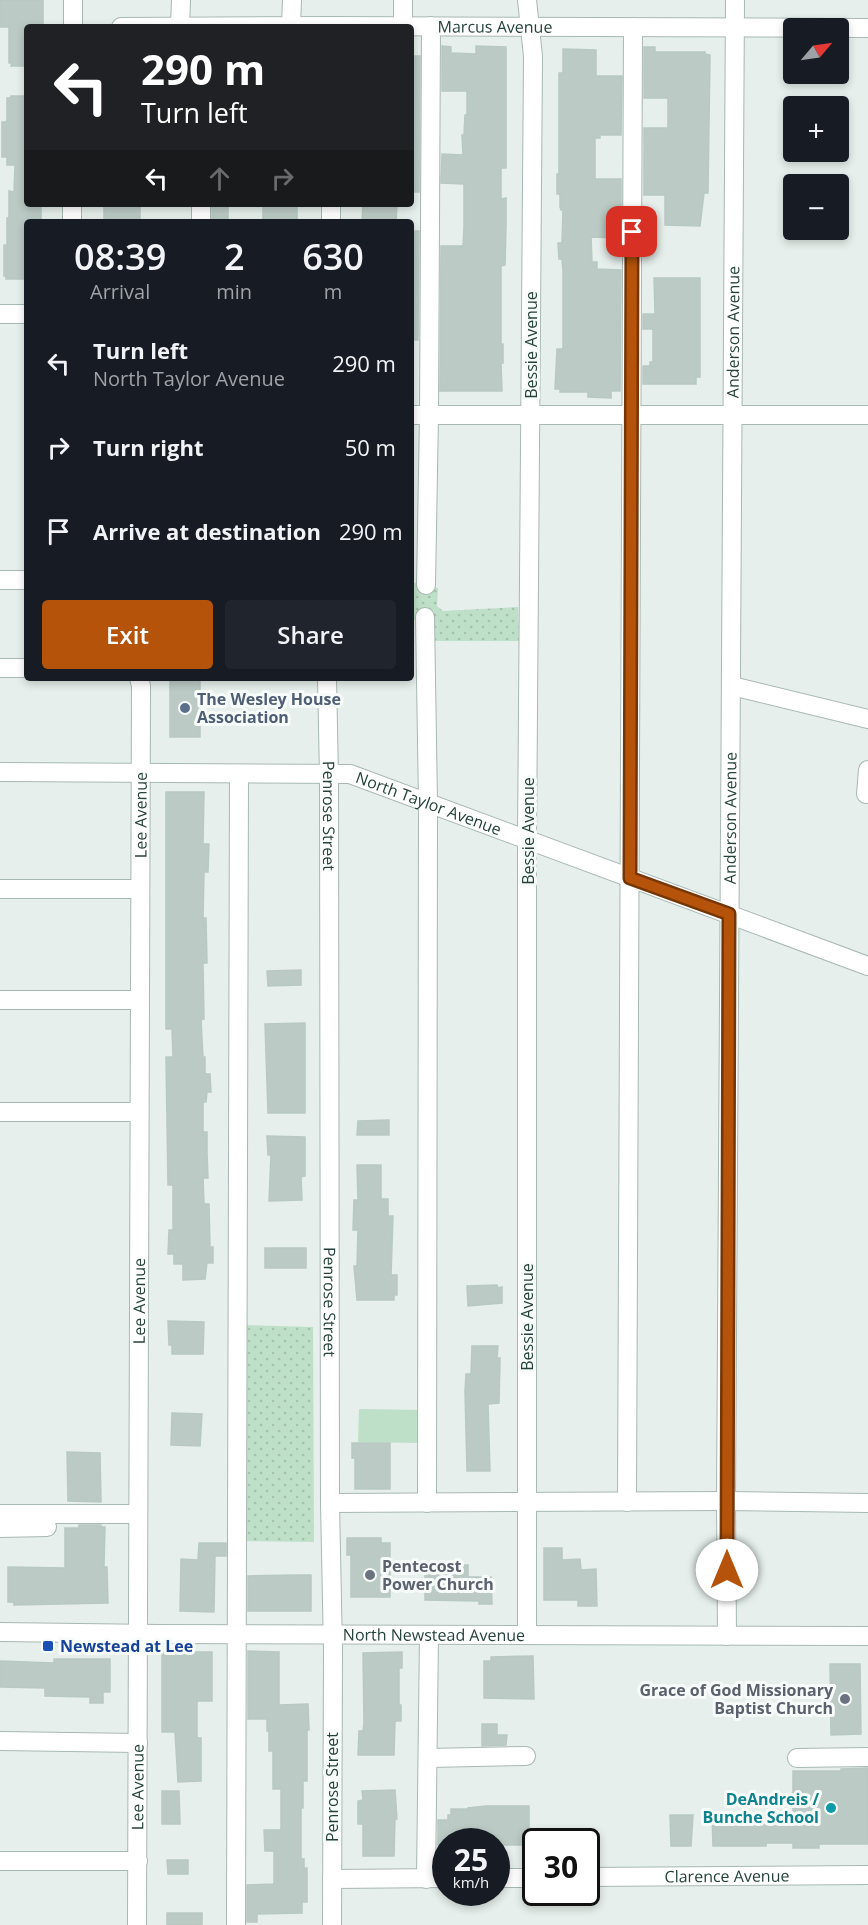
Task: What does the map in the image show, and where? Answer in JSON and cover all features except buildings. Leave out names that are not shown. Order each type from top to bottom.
[{"type":"street","points":[[73,0],[73,24]]},
{"type":"street","points":[[180,24],[181,0]]},
{"type":"street","points":[[291,24],[292,0]]},
{"type":"street","points":[[403,0],[403,24]]},
{"type":"street","name":"Bessie Avenue","points":[[527,0],[533,56],[527,840],[527,1635]]},
{"type":"street","name":"Anderson Avenue","points":[[727,1636],[735,0]]},
{"type":"street","name":"Marcus Avenue","points":[[414,26],[868,28]]},
{"type":"street","points":[[426,585],[420,415],[431,26]]},
{"type":"street","points":[[627,1502],[633,27]]},
{"type":"street","points":[[0,314],[24,314]]},
{"type":"street","points":[[420,415],[868,415]]},
{"type":"street","points":[[0,580],[24,580]]},
{"type":"street","points":[[425,617],[428,803],[427,1503]]},
{"type":"street","points":[[0,668],[24,668]]},
{"type":"street","name":"Lee Avenue","points":[[137,1925],[140,681]]},
{"type":"street","name":"Penrose Street","points":[[327,681],[330,1503],[333,1634],[332,1925]]},
{"type":"street","points":[[732,686],[868,720]]},
{"type":"street","points":[[866,794],[868,770]]},
{"type":"street","name":"North Taylor Avenue","points":[[0,772],[350,774],[868,966]]},
{"type":"street","points":[[236,1925],[239,774]]},
{"type":"street","points":[[0,889],[139,889]]},
{"type":"street","points":[[0,1000],[139,1000]]},
{"type":"street","points":[[0,1112],[139,1112]]},
{"type":"street","points":[[330,1503],[726,1501],[868,1503]]},
{"type":"street","points":[[0,1514],[138,1514]]},
{"type":"street","points":[[0,1528],[47,1527]]},
{"type":"street","name":"North Newstead Avenue","points":[[0,1632],[868,1636]]},
{"type":"street","points":[[426,1878],[429,1635]]},
{"type":"street","points":[[0,1741],[138,1743]]},
{"type":"street","points":[[429,1758],[526,1756]]},
{"type":"street","points":[[797,1758],[868,1757]]},
{"type":"street","points":[[0,1861],[138,1861]]},
{"type":"street","name":"Clarence Avenue","points":[[600,1877],[868,1875]]},
{"type":"street","points":[[332,1879],[432,1878]]},
{"type":"green space","points":[[414,583],[438,588],[437,606],[443,611],[518,607],[519,641],[434,641],[434,611],[422,610],[422,620],[414,620]]},
{"type":"green space","points":[[243,1325],[313,1327],[314,1542],[243,1541]]},
{"type":"green space","points":[[359,1409],[423,1410],[422,1443],[358,1442]]},
{"type":"place","name":"The Wesley House Association","points":[[185,708]]},
{"type":"place","name":"Pentecost Power Church","points":[[370,1575]]},
{"type":"place","name":"Newstead at Lee","points":[[48,1646]]},
{"type":"place","name":"Grace of God Missionary Baptist Church","points":[[845,1699]]},
{"type":"place","name":"DeAndreis / Bunche School","points":[[831,1808]]},
{"type":"route","points":[[632,232],[630,878],[729,914],[727,1570]]}]
